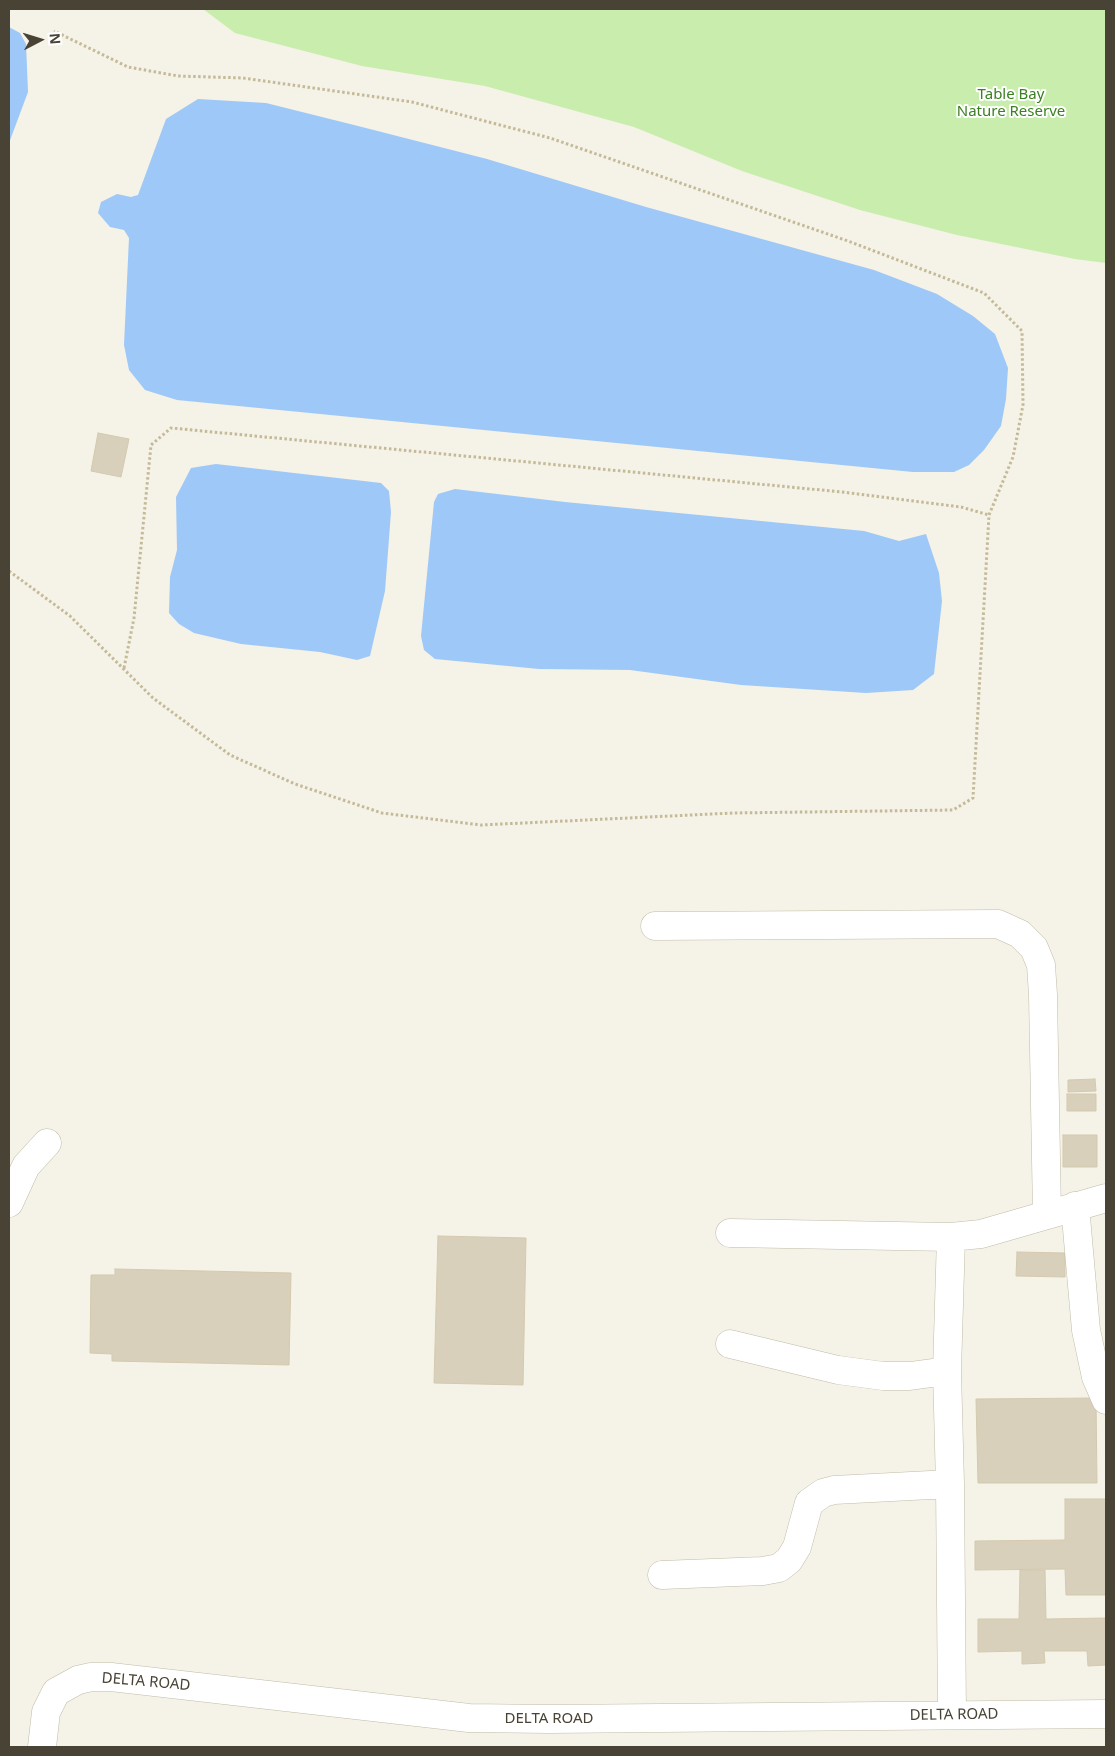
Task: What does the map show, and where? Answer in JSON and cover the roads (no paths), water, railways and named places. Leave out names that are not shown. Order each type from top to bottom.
[{"type":"street","points":[[654,926],[998,924],[1020,934],[1034,948],[1040,965],[1043,995],[1047,1214]]},
{"type":"street","points":[[9,1203],[26,1166],[47,1142]]},
{"type":"street","points":[[730,1233],[951,1237],[980,1234],[1106,1198]]},
{"type":"street","points":[[1075,1206],[1088,1339],[1096,1377],[1106,1400]]},
{"type":"street","points":[[951,1237],[946,1371],[950,1484],[952,1715]]},
{"type":"street","points":[[730,1344],[838,1370],[882,1376],[910,1376],[946,1371]]},
{"type":"street","points":[[662,1574],[763,1571],[780,1568],[789,1560],[797,1547],[809,1503],[822,1493],[834,1490],[950,1484]]},
{"type":"street","name":"DELTA ROAD","points":[[42,1747],[46,1712],[56,1692],[78,1680],[90,1677],[111,1676],[469,1718],[549,1719],[1106,1714]]},
{"type":"water","points":[[9,27],[20,33],[26,44],[28,92],[9,143]]},
{"type":"water","points":[[198,99],[266,103],[487,159],[646,207],[874,270],[937,294],[973,316],[995,334],[1008,368],[1006,399],[1001,426],[984,450],[969,465],[954,472],[913,472],[177,400],[145,390],[129,370],[124,345],[129,238],[124,230],[110,227],[98,213],[101,202],[117,194],[131,197],[138,195],[166,119]]},
{"type":"water","points":[[216,464],[381,483],[389,491],[391,512],[385,591],[370,656],[357,660],[320,652],[241,644],[194,633],[179,624],[169,613],[170,577],[177,550],[176,497],[191,468]]},
{"type":"water","points":[[455,489],[565,502],[864,531],[899,541],[926,534],[939,573],[942,601],[934,674],[913,690],[866,693],[741,685],[630,670],[539,669],[435,659],[424,650],[421,636],[434,502],[438,494]]},
{"type":"park label","name":"Table Bay Nature Reserve","points":[[1011,104]]}]
